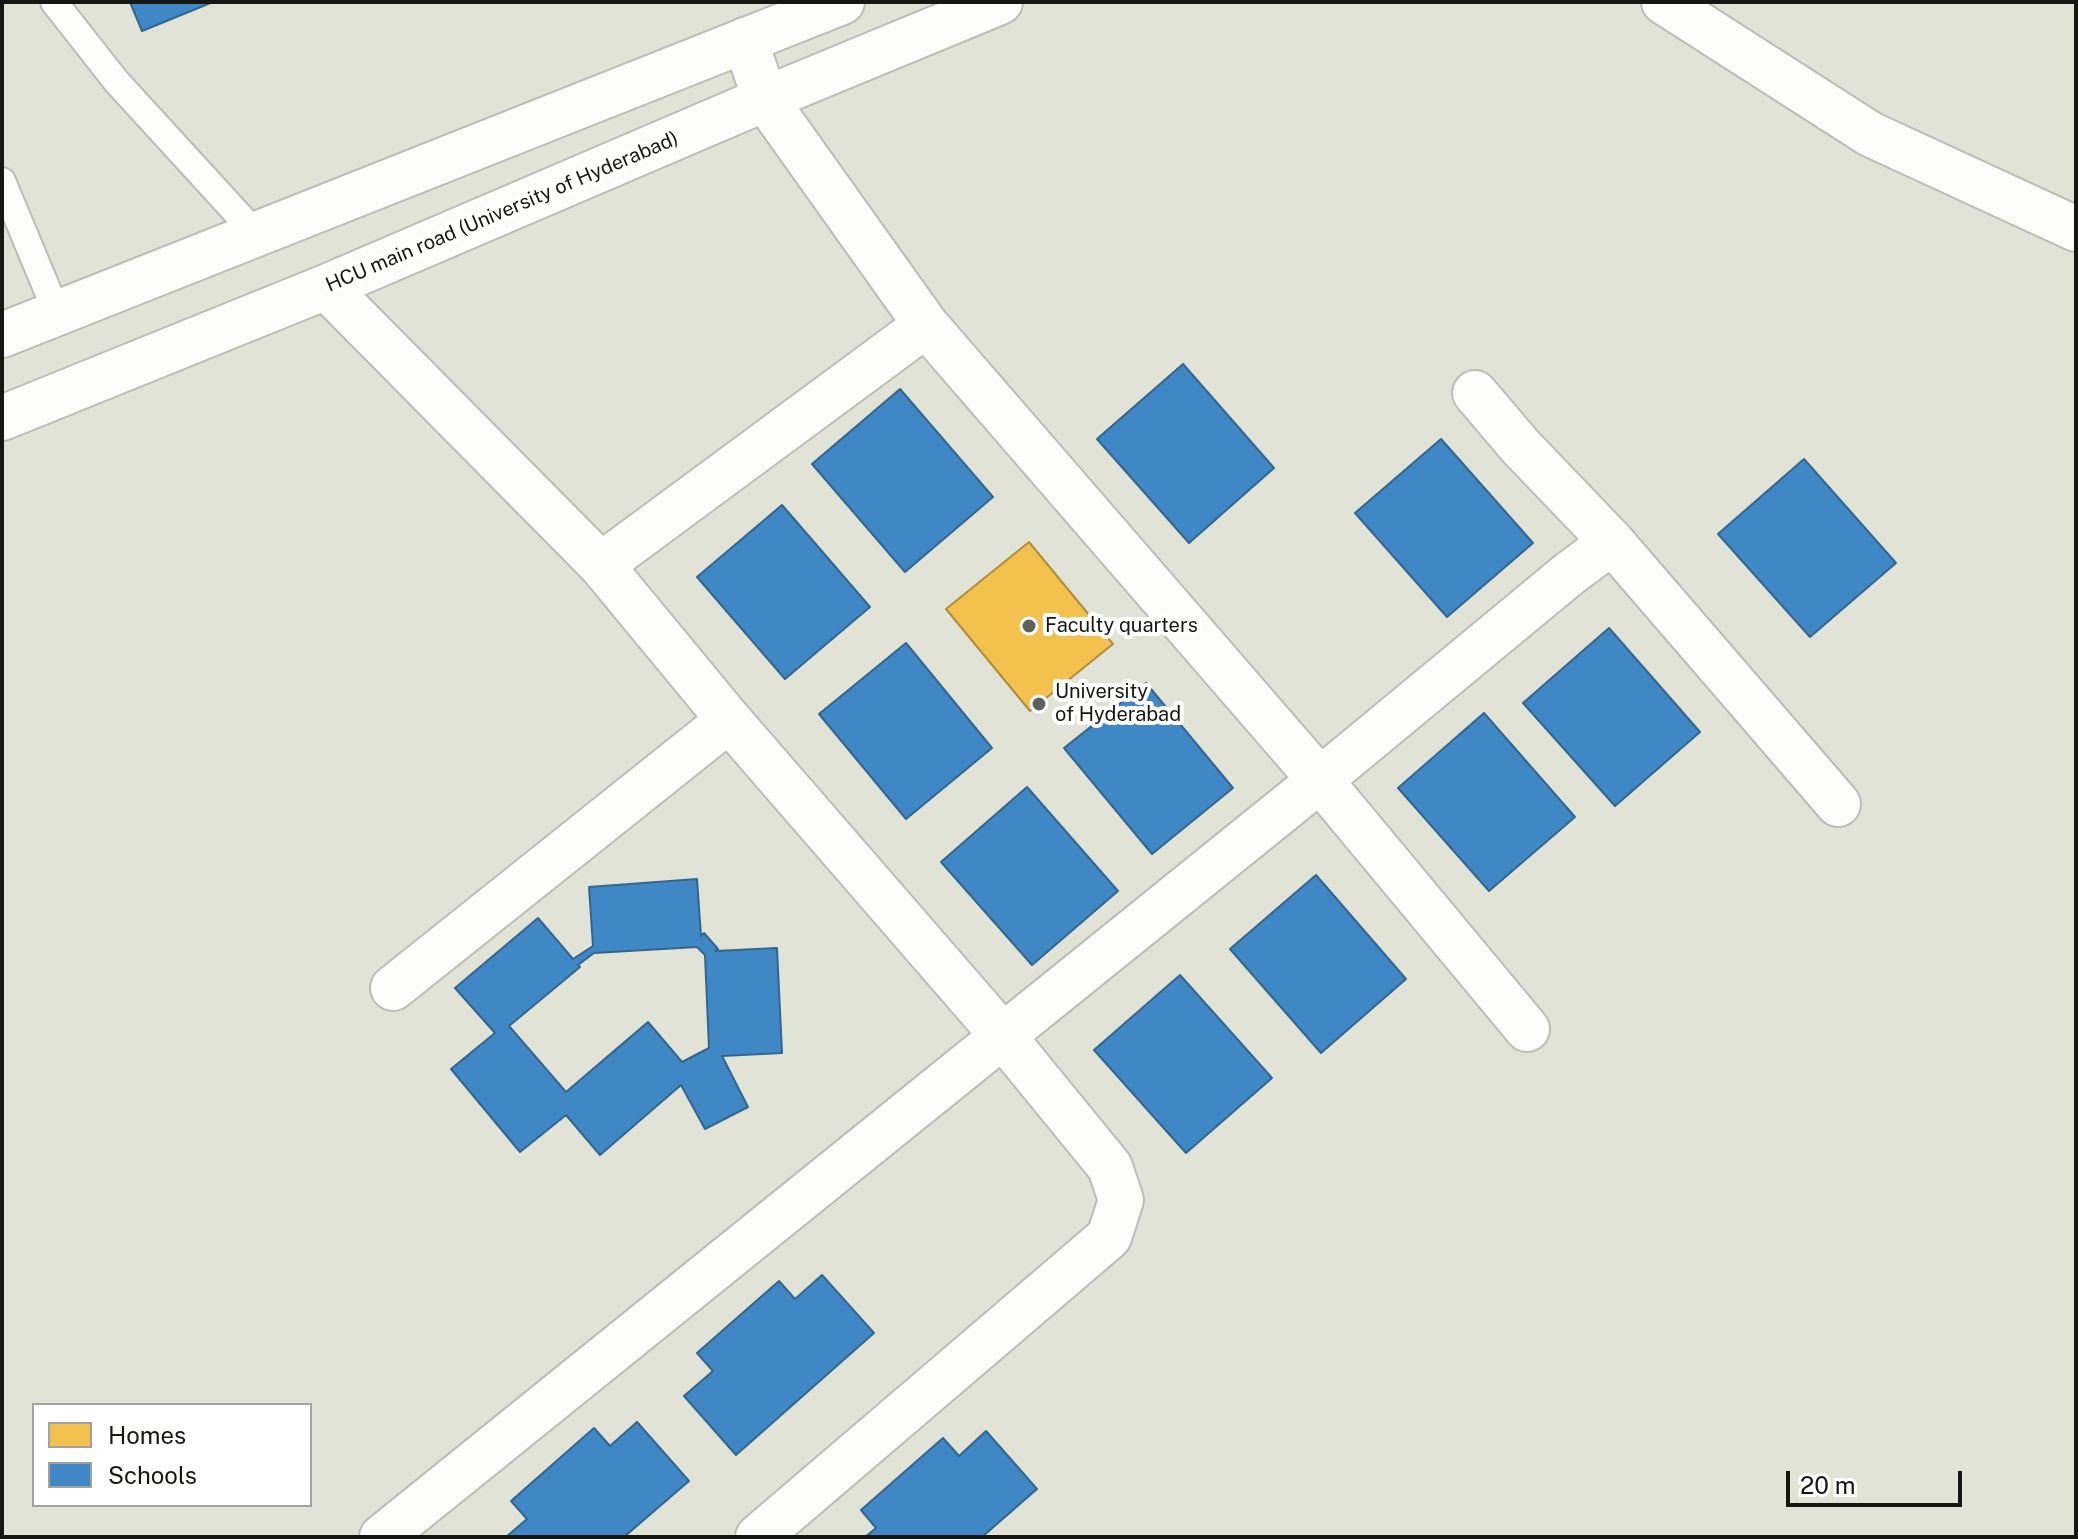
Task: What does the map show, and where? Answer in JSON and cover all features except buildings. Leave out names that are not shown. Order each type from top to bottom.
[{"type":"street","points":[[2,335],[842,2]]},
{"type":"street","name":"HCU main road (University of Hyderabad)","points":[[2,418],[326,287],[1000,2]]},
{"type":"street","points":[[1664,2],[1870,134],[2076,229]]},
{"type":"street","points":[[745,40],[765,99],[926,325],[1320,780],[1527,1029]]},
{"type":"street","points":[[326,287],[601,565],[729,720],[1003,1036],[1110,1167],[1121,1200],[1109,1237],[758,1537]]},
{"type":"street","points":[[601,565],[926,325]]},
{"type":"street","points":[[1475,393],[1520,446],[1612,542],[1838,804]]},
{"type":"street","points":[[382,1537],[1612,542]]},
{"type":"street","points":[[393,988],[729,720]]},
{"type":"lane","points":[[54,2],[116,81],[256,234]]},
{"type":"lane","points":[[2,181],[57,313]]},
{"type":"shaded area","name":"University of Hyderabad","points":[[2,2],[2076,2],[2076,1537],[2,1537]]},
{"type":"place","name":"Faculty quarters","points":[[1029,626]]},
{"type":"place","name":"University of Hyderabad","points":[[1039,704]]}]
